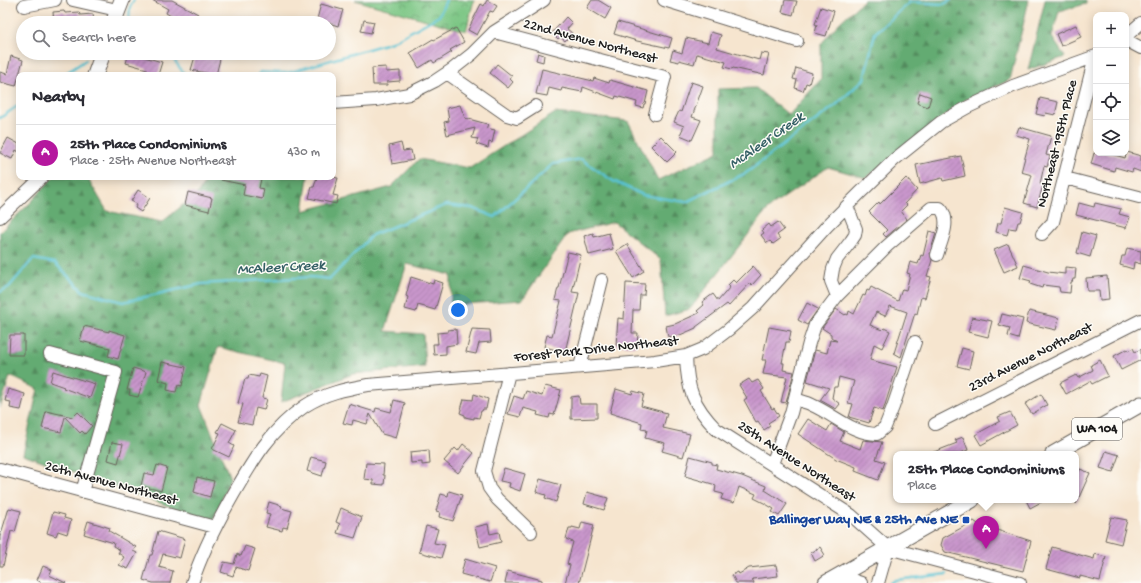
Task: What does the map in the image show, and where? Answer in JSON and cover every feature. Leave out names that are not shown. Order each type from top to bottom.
[{"type":"main road","points":[[96,72],[100,60]]},
{"type":"main road","name":"WA 104","points":[[1058,451],[1141,404]]},
{"type":"main road","points":[[829,581],[967,503]]},
{"type":"street","points":[[24,6],[55,0]]},
{"type":"street","points":[[73,0],[117,11]]},
{"type":"street","points":[[336,103],[376,100],[409,94],[447,73],[472,54],[494,32],[544,0]]},
{"type":"street","points":[[664,0],[797,41]]},
{"type":"street","points":[[1129,33],[1141,23]]},
{"type":"street","name":"22nd Avenue Northeast","points":[[494,32],[665,77],[655,114]]},
{"type":"street","points":[[1129,42],[1141,48]]},
{"type":"street","name":"Forest Park Drive Northeast","points":[[192,583],[200,559],[215,527],[251,464],[266,442],[278,428],[305,406],[337,391],[368,385],[655,361],[686,356],[702,349],[728,330],[753,308],[847,206],[895,159],[941,122],[968,107],[1013,86],[1093,58]]},
{"type":"street","name":"Northeast 195th Place","points":[[1042,234],[1053,222],[1093,69]]},
{"type":"street","points":[[447,73],[507,115],[517,118],[536,106]]},
{"type":"street","points":[[1065,178],[1139,197]]},
{"type":"street","points":[[0,217],[39,180]]},
{"type":"street","points":[[837,296],[831,281],[833,268],[837,260],[855,236],[856,229],[847,206]]},
{"type":"street","points":[[772,464],[791,413],[815,325],[837,296],[887,246],[931,208],[940,208],[944,212],[946,223],[937,255]]},
{"type":"street","points":[[580,367],[602,280]]},
{"type":"street","name":"23rd Avenue Northeast","points":[[935,424],[1141,320]]},
{"type":"street","points":[[794,400],[811,404],[840,422],[869,434],[877,434],[885,427],[915,342]]},
{"type":"street","points":[[50,354],[116,372],[82,492]]},
{"type":"street","name":"25th Avenue Northeast","points":[[686,356],[687,379],[695,400],[704,416],[716,429],[851,515],[888,548],[1020,583]]},
{"type":"street","points":[[509,374],[484,471],[489,488],[497,499],[530,532]]},
{"type":"street","name":"26th Avenue Northeast","points":[[0,469],[215,527]]},
{"type":"street","points":[[878,583],[888,548]]},
{"type":"street","points":[[829,581],[849,579],[860,583]]},
{"type":"green space","points":[[355,0],[474,0],[466,31]]},
{"type":"green space","points":[[864,0],[1029,0],[1010,80],[965,100],[866,178],[828,167],[769,208],[690,309],[665,316],[661,260],[614,222],[568,234],[522,300],[451,305],[451,275],[407,264],[385,331],[423,334],[425,367],[353,374],[281,402],[285,363],[218,347],[201,405],[230,478],[213,522],[23,454],[38,389],[10,376],[0,408],[0,232],[32,201],[50,180],[89,180],[107,211],[162,222],[199,192],[205,180],[308,180],[303,211],[391,187],[419,159],[470,168],[555,113],[628,121],[658,180],[718,152],[718,89],[756,88],[789,115],[821,79],[821,44],[838,24]]},
{"type":"green space","points":[[1045,0],[1086,0],[1086,4],[1059,11],[1052,37],[1065,57],[1028,70]]},
{"type":"building","points":[[152,0],[172,0],[198,14],[197,16],[171,16],[166,13],[168,9]]},
{"type":"building","points":[[487,0],[497,6],[493,12],[490,11],[477,35],[468,30],[481,4],[484,6]]},
{"type":"building","points":[[592,0],[598,0],[611,8],[605,19],[587,8]]},
{"type":"building","points":[[785,0],[797,1],[793,15],[782,12]]},
{"type":"building","points":[[321,4],[343,10],[338,26],[336,25],[336,16],[318,16]]},
{"type":"building","points":[[821,7],[834,11],[826,36],[815,33],[817,25],[815,24]]},
{"type":"building","points":[[53,12],[79,12],[80,15],[93,14],[93,16],[53,16]]},
{"type":"building","points":[[566,17],[572,23],[567,29],[572,33],[565,41],[560,37],[558,39],[552,33]]},
{"type":"building","points":[[364,20],[374,22],[371,33],[361,31]]},
{"type":"building","points":[[618,22],[672,38],[669,48],[614,34]]},
{"type":"building","points":[[1076,25],[1081,37],[1061,46],[1056,34]]},
{"type":"building","points":[[456,28],[464,42],[450,50],[452,52],[434,63],[432,60],[419,68],[410,53],[433,39],[434,40]]},
{"type":"building","points":[[711,32],[721,35],[717,48],[759,60],[761,53],[769,54],[764,75],[724,67],[726,62],[697,54],[694,64],[679,60],[679,62],[670,60],[673,50],[682,53],[686,38],[708,43]]},
{"type":"building","points":[[538,53],[544,55],[543,62],[536,60]]},
{"type":"building","points":[[11,56],[16,58],[16,60],[23,60],[20,72],[16,72],[16,86],[0,82],[0,72],[7,74]]},
{"type":"building","points":[[127,60],[155,60],[162,62],[159,72],[146,72],[147,69],[126,63]]},
{"type":"building","points":[[194,60],[220,60],[217,72],[201,72],[191,70]]},
{"type":"building","points":[[497,64],[512,76],[510,79],[513,82],[508,88],[490,73]]},
{"type":"building","points":[[386,67],[386,72],[400,71],[400,81],[387,82],[387,85],[373,85],[372,68]]},
{"type":"building","points":[[796,68],[812,73],[809,84],[806,83],[803,91],[795,88],[797,80],[793,79]]},
{"type":"building","points":[[542,69],[593,81],[594,78],[609,83],[610,80],[648,91],[645,104],[643,108],[636,106],[637,102],[616,96],[615,99],[583,87],[582,92],[562,88],[561,91],[549,88],[547,96],[536,94]]},
{"type":"building","points":[[691,82],[703,86],[692,117],[701,120],[692,140],[680,135],[684,126],[674,122],[679,111],[681,112]]},
{"type":"building","points":[[920,93],[931,97],[928,107],[917,103]]},
{"type":"building","points":[[1040,98],[1058,102],[1055,115],[1046,113],[1045,116],[1036,114]]},
{"type":"building","points":[[460,105],[465,118],[487,124],[488,125],[486,128],[495,130],[492,143],[489,142],[488,148],[476,144],[478,139],[472,138],[475,128],[447,135],[444,122],[449,121],[447,108]]},
{"type":"building","points":[[1019,127],[1051,136],[1046,155],[1050,156],[1047,167],[1044,166],[1040,184],[1043,185],[1037,207],[1024,203],[1032,175],[1021,172],[1030,139],[1016,135]]},
{"type":"building","points":[[661,136],[677,152],[667,162],[651,146]]},
{"type":"building","points":[[8,138],[16,142],[16,150],[12,159],[0,153]]},
{"type":"building","points":[[401,143],[403,151],[411,150],[413,160],[392,164],[389,146]]},
{"type":"building","points":[[1129,153],[1141,156],[1141,172],[1133,169],[1132,172],[1115,167],[1114,171],[1091,164],[1093,156],[1118,156],[1125,158],[1126,156],[1129,156]]},
{"type":"building","points":[[961,156],[965,176],[943,181],[942,178],[920,184],[916,165]]},
{"type":"building","points":[[336,178],[338,178],[333,195],[338,196],[336,204],[309,198],[312,187],[314,187],[316,180],[336,180]]},
{"type":"building","points":[[906,178],[917,190],[905,203],[907,205],[901,211],[907,219],[886,237],[883,234],[887,230],[869,212],[879,202],[880,204]]},
{"type":"building","points":[[221,180],[261,180],[259,188],[264,189],[262,199],[243,195],[245,185]]},
{"type":"building","points":[[138,190],[150,198],[141,212],[135,208],[137,204],[131,201]]},
{"type":"building","points":[[188,192],[212,198],[209,211],[185,205]]},
{"type":"building","points":[[1079,203],[1094,207],[1095,203],[1121,209],[1119,214],[1130,217],[1126,228],[1076,215]]},
{"type":"building","points":[[1005,207],[1023,212],[1016,229],[1009,228],[1007,235],[996,232],[998,223],[1001,223]]},
{"type":"building","points":[[778,222],[784,230],[777,235],[780,239],[773,244],[770,241],[767,243],[761,235],[764,233],[762,230],[769,224],[771,227]]},
{"type":"building","points":[[929,231],[936,233],[930,253],[932,260],[927,276],[931,277],[925,298],[921,297],[917,314],[915,313],[901,357],[894,353],[907,312],[890,306],[885,316],[876,312],[870,325],[882,330],[884,328],[890,331],[882,348],[874,344],[870,360],[897,367],[883,411],[874,408],[869,423],[849,417],[853,404],[848,403],[854,381],[839,377],[837,387],[834,387],[832,398],[840,404],[836,409],[820,400],[829,388],[807,381],[815,350],[827,353],[830,340],[837,341],[831,337],[831,334],[822,328],[836,309],[845,315],[848,315],[849,311],[854,314],[863,295],[865,296],[867,290],[869,291],[871,287],[898,301],[902,289],[906,290],[910,274],[907,273],[910,262],[918,264],[921,255],[923,256]]},
{"type":"building","points":[[1082,232],[1096,236],[1090,257],[1077,253]]},
{"type":"building","points":[[593,233],[594,237],[609,233],[613,249],[589,255],[584,236]]},
{"type":"building","points":[[627,244],[644,271],[633,278],[616,251]]},
{"type":"building","points":[[1008,244],[1018,266],[1004,272],[994,250]]},
{"type":"building","points":[[1127,248],[1141,251],[1141,264],[1134,262],[1133,269],[1120,265],[1122,256],[1125,256]]},
{"type":"building","points":[[568,252],[581,255],[572,292],[579,293],[565,352],[544,347],[547,335],[552,336],[561,301],[555,300]]},
{"type":"building","points":[[1024,265],[1048,272],[1065,274],[1065,267],[1076,268],[1075,279],[1071,282],[1070,293],[1060,292],[1059,287],[1043,285],[1042,288],[1030,284],[1031,281],[1020,278]]},
{"type":"building","points":[[753,266],[761,275],[752,285],[750,283],[729,306],[727,304],[696,328],[680,335],[668,337],[666,326],[675,324],[699,313],[697,311],[704,305],[702,302],[713,294],[718,301],[730,287],[728,285],[733,280],[736,283]]},
{"type":"building","points":[[1107,276],[1109,299],[1100,300],[1099,291],[1087,291],[1086,278]]},
{"type":"building","points":[[411,277],[433,284],[434,280],[443,283],[435,310],[418,305],[416,312],[405,309],[408,297],[406,296]]},
{"type":"building","points":[[626,283],[645,284],[644,295],[640,295],[639,310],[633,310],[632,333],[638,333],[637,346],[616,345],[618,318],[624,319]]},
{"type":"building","points":[[807,303],[818,309],[807,325],[798,320]]},
{"type":"building","points":[[1029,311],[1059,318],[1056,330],[1026,323]]},
{"type":"building","points":[[1002,314],[1023,319],[1018,339],[1008,336],[1010,328],[999,325]]},
{"type":"building","points":[[972,317],[992,321],[988,337],[968,332]]},
{"type":"building","points":[[84,326],[109,332],[109,330],[125,335],[118,359],[108,356],[110,348],[80,341]]},
{"type":"building","points":[[769,327],[791,331],[789,342],[786,342],[782,363],[784,363],[783,370],[794,372],[786,403],[781,402],[787,377],[763,374],[766,360],[762,360]]},
{"type":"building","points":[[456,329],[457,344],[446,346],[446,354],[434,355],[433,344],[438,344],[437,333],[448,332],[448,330]]},
{"type":"building","points":[[472,329],[490,330],[491,342],[479,343],[476,354],[466,352]]},
{"type":"building","points":[[10,335],[24,335],[24,355],[9,355]]},
{"type":"building","points":[[962,348],[973,351],[969,369],[957,366]]},
{"type":"building","points":[[1133,348],[1135,352],[1141,349],[1141,360],[1121,370],[1114,356],[1127,349],[1128,351]]},
{"type":"building","points":[[1100,360],[1108,376],[1092,384],[1090,381],[1066,394],[1060,383],[1076,375],[1078,378],[1093,370],[1091,365]]},
{"type":"building","points":[[162,362],[186,367],[182,386],[178,385],[176,392],[167,390],[168,383],[158,380]]},
{"type":"building","points":[[133,368],[146,372],[138,397],[129,395],[130,390],[127,390]]},
{"type":"building","points":[[53,371],[95,384],[90,398],[50,382]]},
{"type":"building","points":[[260,374],[267,376],[262,398],[267,399],[264,410],[256,408],[252,425],[238,422],[243,404],[238,403],[245,379],[248,379],[249,375],[259,377]]},
{"type":"building","points":[[749,379],[752,383],[758,380],[764,389],[761,391],[772,409],[774,408],[779,416],[768,423],[770,426],[764,430],[758,421],[756,422],[744,400],[747,398],[739,385]]},
{"type":"building","points":[[545,386],[561,390],[554,415],[550,414],[549,418],[537,415],[538,412],[523,408],[520,417],[508,414],[514,396],[523,399],[526,391],[542,396]]},
{"type":"building","points":[[8,389],[25,394],[21,410],[10,408],[11,402],[5,401]]},
{"type":"building","points":[[616,389],[632,394],[633,391],[644,394],[641,406],[667,413],[663,428],[690,434],[683,457],[662,451],[665,443],[645,438],[647,430],[641,429],[642,423],[610,413]]},
{"type":"building","points":[[474,394],[488,399],[486,409],[481,411],[479,418],[474,417],[474,419],[465,417],[465,415],[460,413],[464,399],[473,400]]},
{"type":"building","points":[[1041,394],[1047,405],[1032,414],[1025,404]]},
{"type":"building","points":[[579,396],[580,404],[597,404],[597,418],[571,419],[571,397]]},
{"type":"building","points":[[394,400],[405,403],[396,438],[382,434],[370,414],[367,424],[353,420],[352,425],[343,423],[349,404],[375,412],[376,408],[391,412]]},
{"type":"building","points":[[46,411],[73,417],[78,412],[92,426],[85,434],[82,431],[80,433],[65,417],[61,432],[42,428]]},
{"type":"building","points":[[1010,412],[1017,425],[981,445],[975,435],[1000,421],[998,417]]},
{"type":"building","points":[[808,419],[827,431],[831,424],[844,432],[840,441],[860,449],[863,440],[882,442],[876,459],[885,462],[878,480],[855,471],[856,467],[836,459],[798,434]]},
{"type":"building","points":[[222,423],[236,430],[229,443],[234,446],[229,457],[212,449],[220,433],[217,432]]},
{"type":"building","points":[[963,437],[968,450],[937,451],[957,443],[955,440]]},
{"type":"building","points":[[112,442],[123,444],[118,463],[108,460]]},
{"type":"building","points":[[463,444],[474,453],[458,473],[444,461],[455,448],[458,451]]},
{"type":"building","points":[[429,450],[430,464],[422,465],[422,462],[411,463],[410,452]]},
{"type":"building","points":[[1106,451],[1119,455],[1113,472],[1100,468]]},
{"type":"building","points":[[690,456],[712,462],[712,464],[717,465],[716,469],[742,476],[766,486],[765,490],[787,504],[779,516],[772,512],[774,509],[754,498],[756,494],[739,487],[734,503],[721,499],[723,494],[715,492],[716,485],[685,476]]},
{"type":"building","points":[[311,457],[326,461],[322,476],[307,471]]},
{"type":"building","points":[[366,463],[384,464],[384,485],[373,484],[373,480],[364,479]]},
{"type":"building","points":[[157,465],[167,468],[161,491],[141,486],[144,473],[154,475]]},
{"type":"building","points":[[504,468],[525,474],[520,491],[509,487],[510,483],[500,481]]},
{"type":"building","points":[[1080,469],[1090,473],[1079,497]]},
{"type":"building","points":[[197,477],[214,481],[210,497],[194,492]]},
{"type":"building","points":[[540,479],[561,485],[556,502],[545,498],[546,495],[536,492]]},
{"type":"building","points":[[449,491],[462,495],[453,521],[439,517],[440,512],[436,511],[441,494],[448,496]]},
{"type":"building","points":[[587,492],[608,498],[604,510],[584,504]]},
{"type":"building","points":[[269,502],[282,506],[281,508],[292,511],[287,528],[283,527],[282,531],[266,527],[270,514],[266,513]]},
{"type":"building","points":[[1028,503],[1039,503],[1030,508]]},
{"type":"building","points":[[9,508],[21,511],[15,532],[11,531],[3,566],[0,566],[0,537]]},
{"type":"building","points":[[341,508],[362,517],[355,538],[337,533],[340,524],[336,522]]},
{"type":"building","points":[[53,512],[65,515],[64,518],[71,520],[67,534],[58,531],[56,536],[47,533]]},
{"type":"building","points":[[1111,517],[1127,520],[1121,544],[1105,540]]},
{"type":"building","points":[[88,521],[110,528],[109,531],[136,547],[133,551],[137,553],[128,569],[119,565],[124,557],[118,553],[120,550],[113,546],[114,543],[84,534]]},
{"type":"building","points":[[974,521],[978,524],[1031,541],[1023,571],[945,552],[941,545],[943,538]]},
{"type":"building","points":[[582,522],[594,525],[579,583],[565,583],[570,565],[567,564],[573,542],[566,539],[569,528],[572,527],[580,529]]},
{"type":"building","points":[[488,524],[490,534],[499,532],[501,542],[480,547],[475,527]]},
{"type":"building","points":[[426,526],[438,529],[434,543],[445,545],[441,558],[419,552]]},
{"type":"building","points":[[158,531],[185,539],[180,558],[163,554],[159,567],[173,571],[170,583],[153,583],[143,580],[150,555],[152,555]]},
{"type":"building","points":[[245,546],[255,549],[248,571],[236,567],[233,576],[221,572],[224,562],[234,564],[237,554],[241,556]]},
{"type":"building","points":[[820,547],[825,555],[815,561],[811,553]]},
{"type":"building","points":[[1052,547],[1094,559],[1095,554],[1106,557],[1100,581],[1080,576],[1080,578],[1046,569]]},
{"type":"building","points":[[465,559],[495,568],[490,582],[461,574]]},
{"type":"building","points":[[776,565],[778,576],[752,579],[754,583],[736,583],[732,575],[738,572],[739,574],[749,568]]},
{"type":"building","points":[[43,566],[52,570],[49,575],[66,583],[42,583],[37,580]]},
{"type":"building","points":[[508,571],[542,580],[542,583],[505,583]]},
{"type":"waterway","points":[[129,16],[130,7],[134,0]]},
{"type":"waterway","points":[[336,59],[392,42],[439,16],[446,0]]},
{"type":"waterway","name":"McAleer Creek","points":[[0,292],[9,287],[33,259],[55,263],[83,291],[123,302],[201,284],[311,277],[330,279],[372,235],[446,205],[472,208],[495,217],[553,164],[581,159],[613,181],[643,195],[686,202],[746,173],[836,105],[864,79],[875,33],[910,2],[944,4],[951,0]]},
{"type":"waterway","points":[[68,72],[86,60]]},
{"type":"waterway","points":[[174,60],[183,72]]},
{"type":"waterway","points":[[290,72],[331,60]]},
{"type":"waterway","points":[[0,118],[16,107]]},
{"type":"waterway","points":[[890,583],[895,580],[947,574]]},
{"type":"place","name":"Ballinger Way NE & 25th Ave NE","points":[[966,520]]},
{"type":"place","name":"25th Place Condominiums","points":[[986,549]]}]
